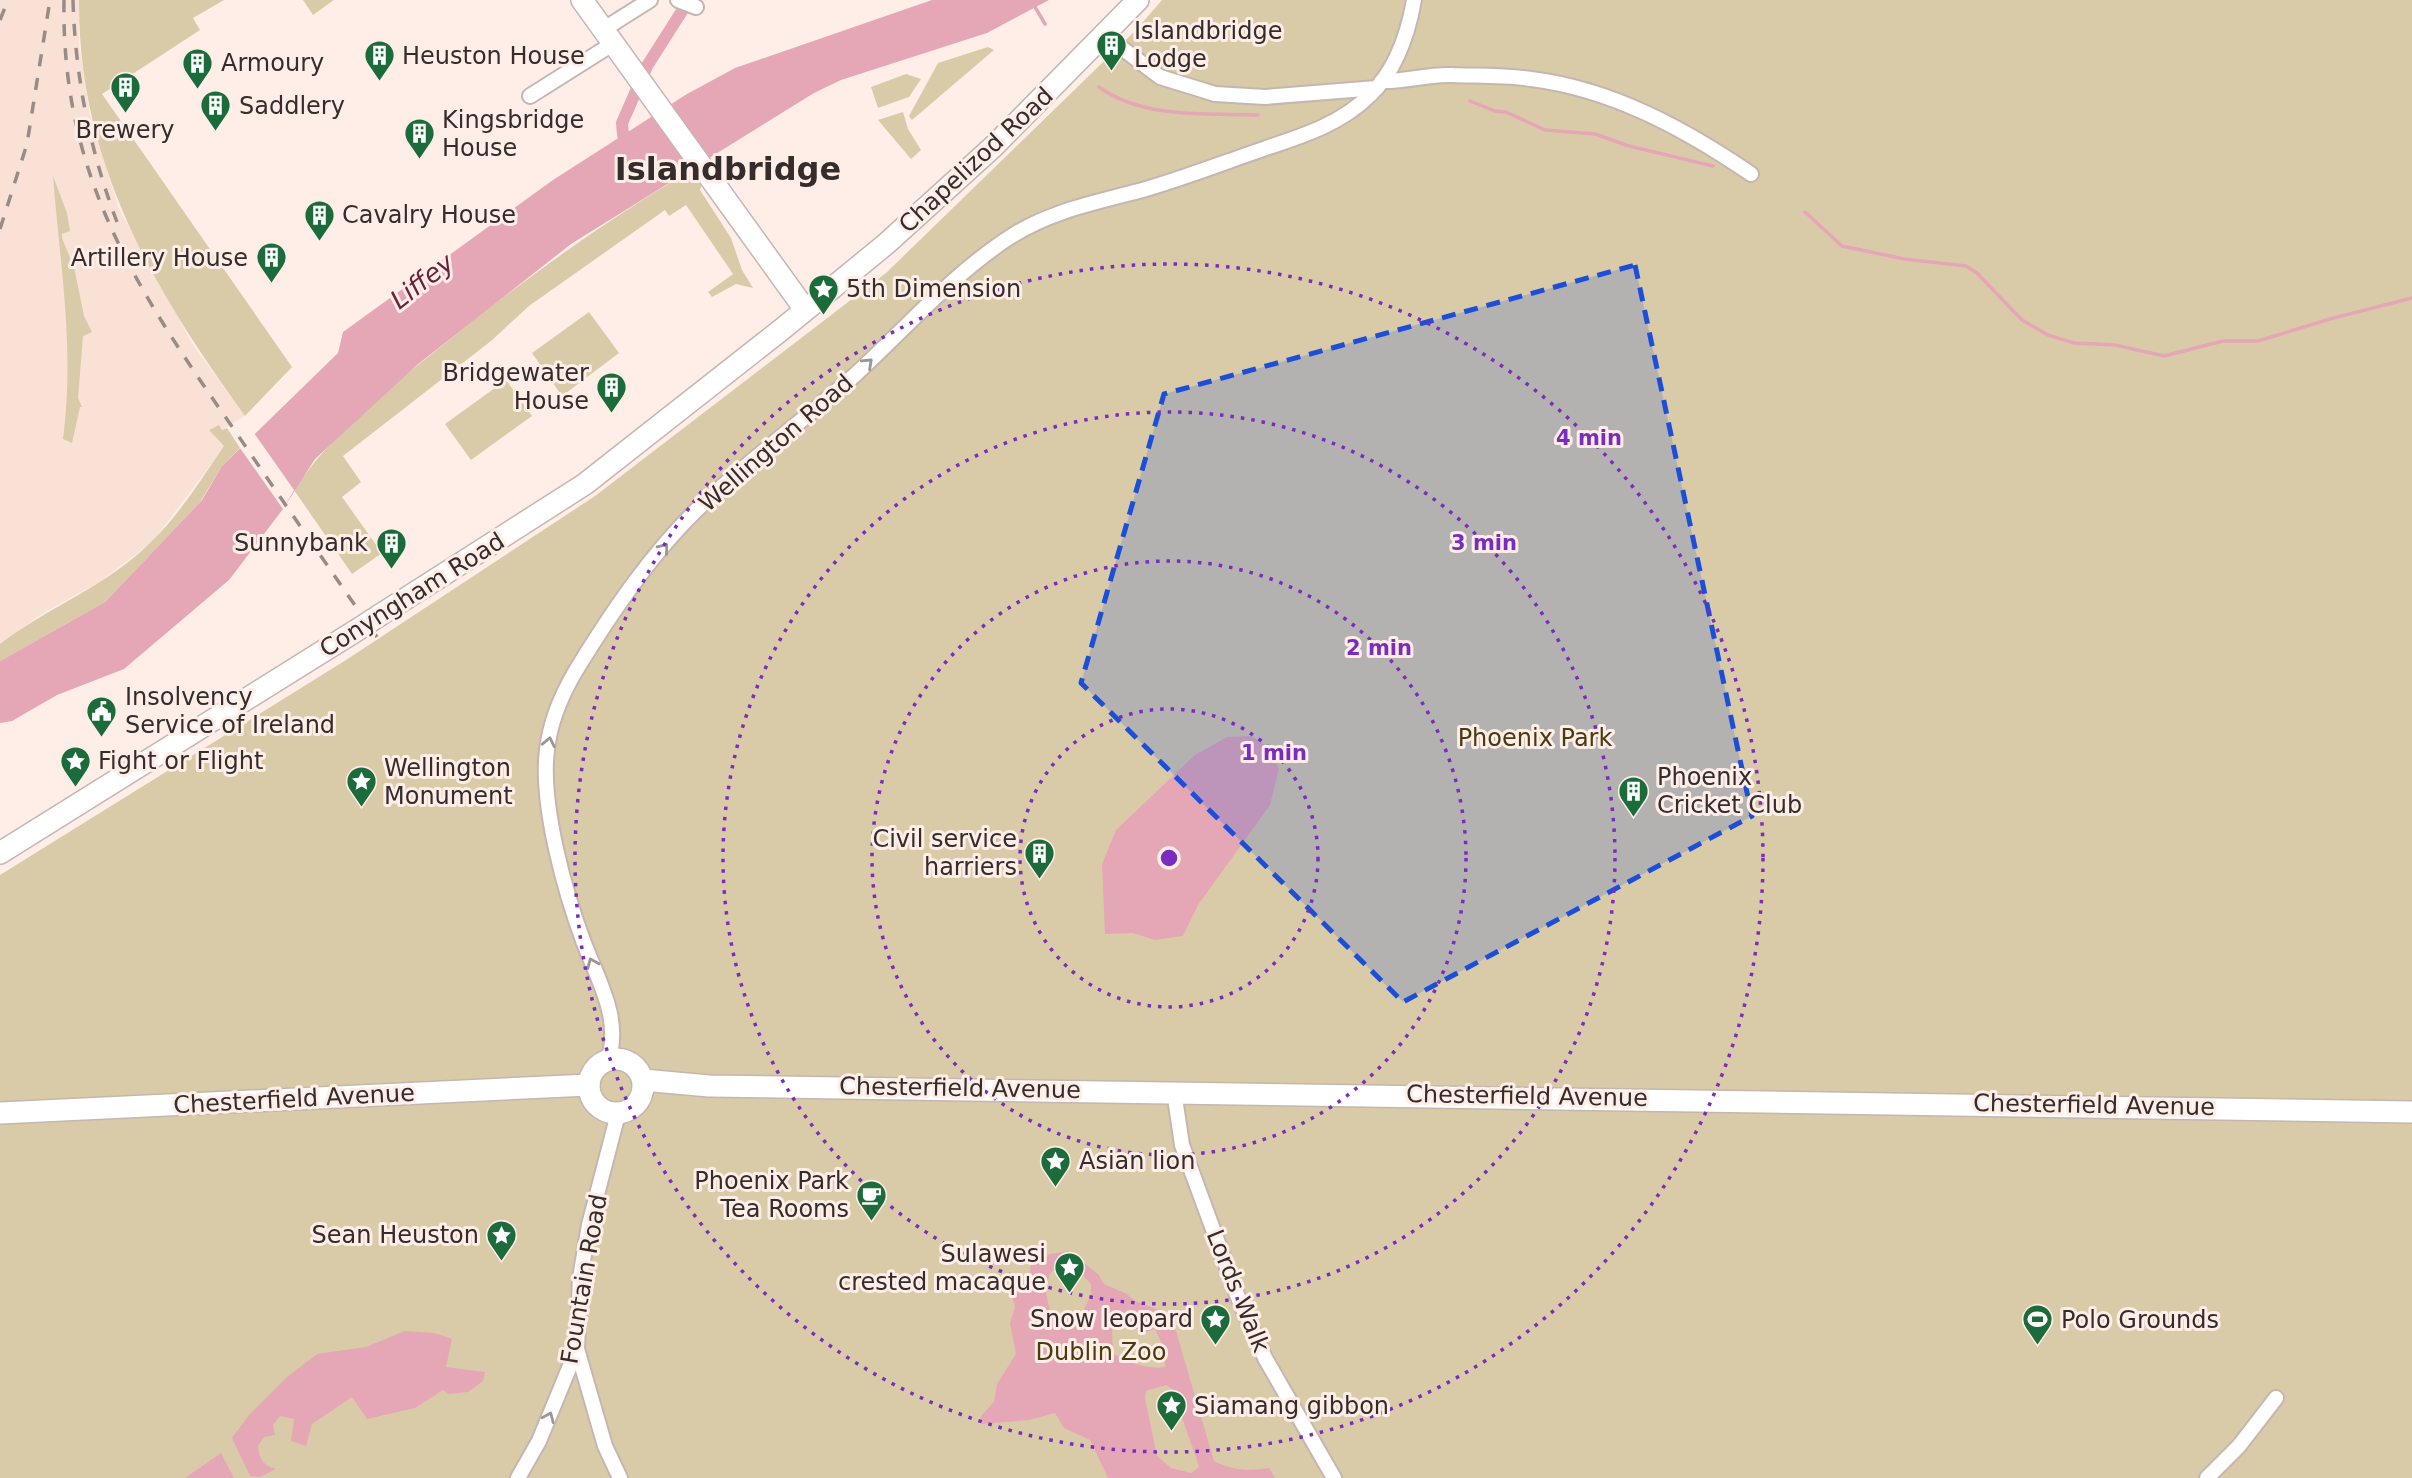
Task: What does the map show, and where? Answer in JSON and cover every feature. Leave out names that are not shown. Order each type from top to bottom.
[{"type":"street","points":[[582,0],[804,308]]},
{"type":"street","points":[[530,96],[609,36],[650,0]]},
{"type":"street","points":[[678,0],[696,8]]},
{"type":"street","name":"Chapelizod Road","points":[[804,308],[886,244],[994,146],[1106,36],[1138,0]]},
{"type":"street","name":"Wellington Road","points":[[608,1060],[612,1043],[610,1012],[570,901],[555,837],[546,752],[563,694],[639,579],[703,503],[854,376],[968,270],[1007,238],[1049,216],[1150,188],[1304,135],[1348,113],[1379,84],[1399,52],[1409,25],[1414,0]]},
{"type":"street","points":[[1106,36],[1171,83],[1236,97],[1379,84],[1443,75],[1532,79],[1572,87],[1672,124],[1751,174]]},
{"type":"street","name":"Conyngham Road","points":[[0,853],[585,484],[669,421],[804,308]]},
{"type":"street","points":[[608,1060],[626,1060],[634,1065],[643,1080],[642,1096],[638,1103],[618,1114],[601,1109],[590,1094],[589,1085],[595,1070],[608,1060]]},
{"type":"street","name":"Chesterfield Avenue","points":[[643,1080],[709,1086],[2412,1112]]},
{"type":"street","name":"Chesterfield Avenue","points":[[0,1113],[589,1085]]},
{"type":"street","name":"Lords Walk","points":[[1174,1091],[1182,1145],[1239,1300],[1265,1358],[1334,1478]]},
{"type":"street","name":"Fountain Road","points":[[518,1478],[560,1393],[577,1349],[580,1278],[589,1225],[618,1114]]},
{"type":"street","points":[[577,1349],[603,1431],[605,1446],[620,1478]]},
{"type":"street","points":[[560,1393],[575,1382],[590,1390]]},
{"type":"street","points":[[2207,1478],[2239,1446],[2276,1398]]},
{"type":"highlighted area","points":[[1635,265],[1752,816],[1403,1002],[1081,683],[1164,394]]},
{"type":"shaded area","points":[[0,0],[79,0],[79,44],[90,115],[118,207],[193,345],[245,416],[213,435],[225,446],[152,542],[99,582],[43,613],[0,644]]},
{"type":"green space","points":[[79,0],[224,0],[193,18],[200,30],[102,94],[292,367],[245,416],[180,320],[127,221],[107,169],[92,115],[82,59]]},
{"type":"green space","points":[[303,0],[334,0],[313,15]]},
{"type":"green space","name":"Phoenix Park","points":[[1162,0],[2412,0],[2412,1478],[0,1478],[0,875],[346,660],[595,496],[886,273],[1136,30]]},
{"type":"green space","points":[[988,47],[994,50],[912,120],[909,116],[938,63]]},
{"type":"green space","points":[[906,74],[921,79],[909,97],[878,108],[871,87]]},
{"type":"green space","points":[[903,112],[908,129],[921,150],[911,159],[878,120]]},
{"type":"green space","points":[[692,170],[702,183],[700,190],[731,238],[742,270],[753,288],[736,284],[712,297],[708,292],[733,274],[686,205],[669,216],[665,210],[529,306],[491,341],[343,456],[361,482],[342,497],[382,553],[352,574],[294,490],[309,469],[344,430],[383,394],[503,298],[595,231]]},
{"type":"green space","points":[[53,176],[67,213],[70,231],[62,234],[62,238],[74,267],[84,316],[92,332],[83,336],[78,398],[82,407],[72,443],[63,439],[67,339]]},
{"type":"green space","points":[[589,312],[619,353],[562,396],[532,353]]},
{"type":"green space","points":[[506,380],[532,416],[471,460],[445,424]]},
{"type":"green space","points":[[219,425],[222,430],[227,428],[240,448],[222,466],[200,502],[105,602],[0,661],[0,644],[117,570],[135,557],[162,530],[224,446],[209,430]]},
{"type":"water","name":"Liffey","points":[[932,0],[1049,0],[987,33],[841,80],[814,93],[571,244],[417,365],[315,459],[283,509],[229,580],[124,669],[57,695],[12,721],[0,723],[0,661],[105,602],[202,500],[222,466],[338,353],[343,332],[553,180],[687,94],[735,68]]},
{"type":"water","points":[[1252,736],[1271,750],[1279,769],[1270,805],[1198,905],[1183,936],[1155,940],[1133,933],[1105,934],[1102,864],[1116,830],[1195,755],[1227,737]]},
{"type":"water","points":[[1068,1251],[1098,1274],[1104,1284],[1127,1294],[1135,1301],[1159,1310],[1176,1331],[1214,1461],[1241,1469],[1269,1468],[1275,1478],[1108,1478],[1090,1440],[1064,1428],[1055,1413],[1029,1420],[981,1424],[981,1416],[994,1402],[997,1384],[1016,1354],[1010,1323],[1015,1307],[1010,1290],[1030,1273],[1031,1264],[1050,1254]],"holes":[[[1069,1261],[1091,1284],[1091,1295],[1076,1326],[1063,1328],[1051,1316],[1045,1288],[1051,1272]],[[1125,1322],[1142,1333],[1155,1329],[1165,1351],[1165,1367],[1138,1364],[1113,1353],[1112,1327]],[[1166,1385],[1177,1392],[1183,1420],[1199,1467],[1191,1473],[1171,1468],[1157,1456],[1145,1398],[1146,1391]]]},
{"type":"water","points":[[405,1331],[434,1333],[452,1339],[446,1367],[485,1372],[483,1381],[468,1392],[449,1394],[443,1390],[415,1408],[367,1419],[352,1397],[312,1424],[306,1446],[291,1441],[294,1419],[280,1416],[273,1425],[275,1435],[264,1437],[258,1446],[262,1461],[276,1469],[260,1477],[250,1476],[232,1438],[249,1415],[287,1377],[317,1354],[366,1347]]},
{"type":"water","points":[[221,1453],[234,1478],[185,1478]]},
{"type":"pier","points":[[254,433],[294,490],[283,509],[240,448]]},
{"type":"waterway","points":[[629,149],[623,135],[622,123],[647,66],[689,0]]},
{"type":"waterway","points":[[1031,0],[1045,24]]},
{"type":"waterway","points":[[1099,87],[1135,105],[1155,109],[1196,114],[1258,115]]},
{"type":"waterway","points":[[1470,101],[1495,111],[1506,112],[1545,130],[1595,134],[1629,146],[1713,166]]},
{"type":"waterway","points":[[1805,212],[1842,246],[1904,259],[1966,266],[1977,273],[2022,320],[2048,335],[2074,343],[2115,345],[2164,356],[2223,341],[2258,341],[2412,298]]},
{"type":"railway","points":[[0,20],[8,0]]},
{"type":"railway","points":[[0,229],[27,144],[50,0]]},
{"type":"railway","points":[[64,0],[67,64],[76,123],[91,178],[112,230],[137,280],[167,330],[377,637]]},
{"type":"railway","points":[[73,0],[77,57],[86,113],[99,168],[117,222]]},
{"type":"place","name":"Islandbridge Lodge","points":[[1111,72]]},
{"type":"place","name":"Heuston House","points":[[379,83]]},
{"type":"place","name":"Armoury","points":[[198,90]]},
{"type":"place","name":"Brewery","points":[[125,115]]},
{"type":"place","name":"Saddlery","points":[[216,133]]},
{"type":"place","name":"Kingsbridge House","points":[[419,161]]},
{"type":"place","name":"Cavalry House","points":[[319,242]]},
{"type":"place","name":"Artillery House","points":[[271,285]]},
{"type":"place","name":"5th Dimension","points":[[823,316]]},
{"type":"place","name":"Bridgewater House","points":[[612,414]]},
{"type":"place","name":"Sunnybank","points":[[391,570]]},
{"type":"place","name":"Insolvency Service of Ireland","points":[[102,738]]},
{"type":"place","name":"Fight or Flight","points":[[75,788]]},
{"type":"place","name":"Wellington Monument","points":[[361,809]]},
{"type":"place","name":"Phoenix Cricket Club","points":[[1634,818]]},
{"type":"place","name":"Civil service harriers","points":[[1040,880]]},
{"type":"place","name":"Asian lion","points":[[1056,1188]]},
{"type":"place","name":"Phoenix Park Tea Rooms","points":[[872,1222]]},
{"type":"place","name":"Sean Heuston","points":[[502,1262]]},
{"type":"place","name":"Sulawesi crested macaque","points":[[1069,1295]]},
{"type":"place","name":"Snow leopard","points":[[1216,1346]]},
{"type":"place","name":"Polo Grounds","points":[[2038,1347]]},
{"type":"place","name":"Siamang gibbon","points":[[1171,1433]]},
{"type":"district","name":"Islandbridge","points":[[728,169]]},
{"type":"park label","name":"Dublin Zoo","points":[[1101,1352]]}]
